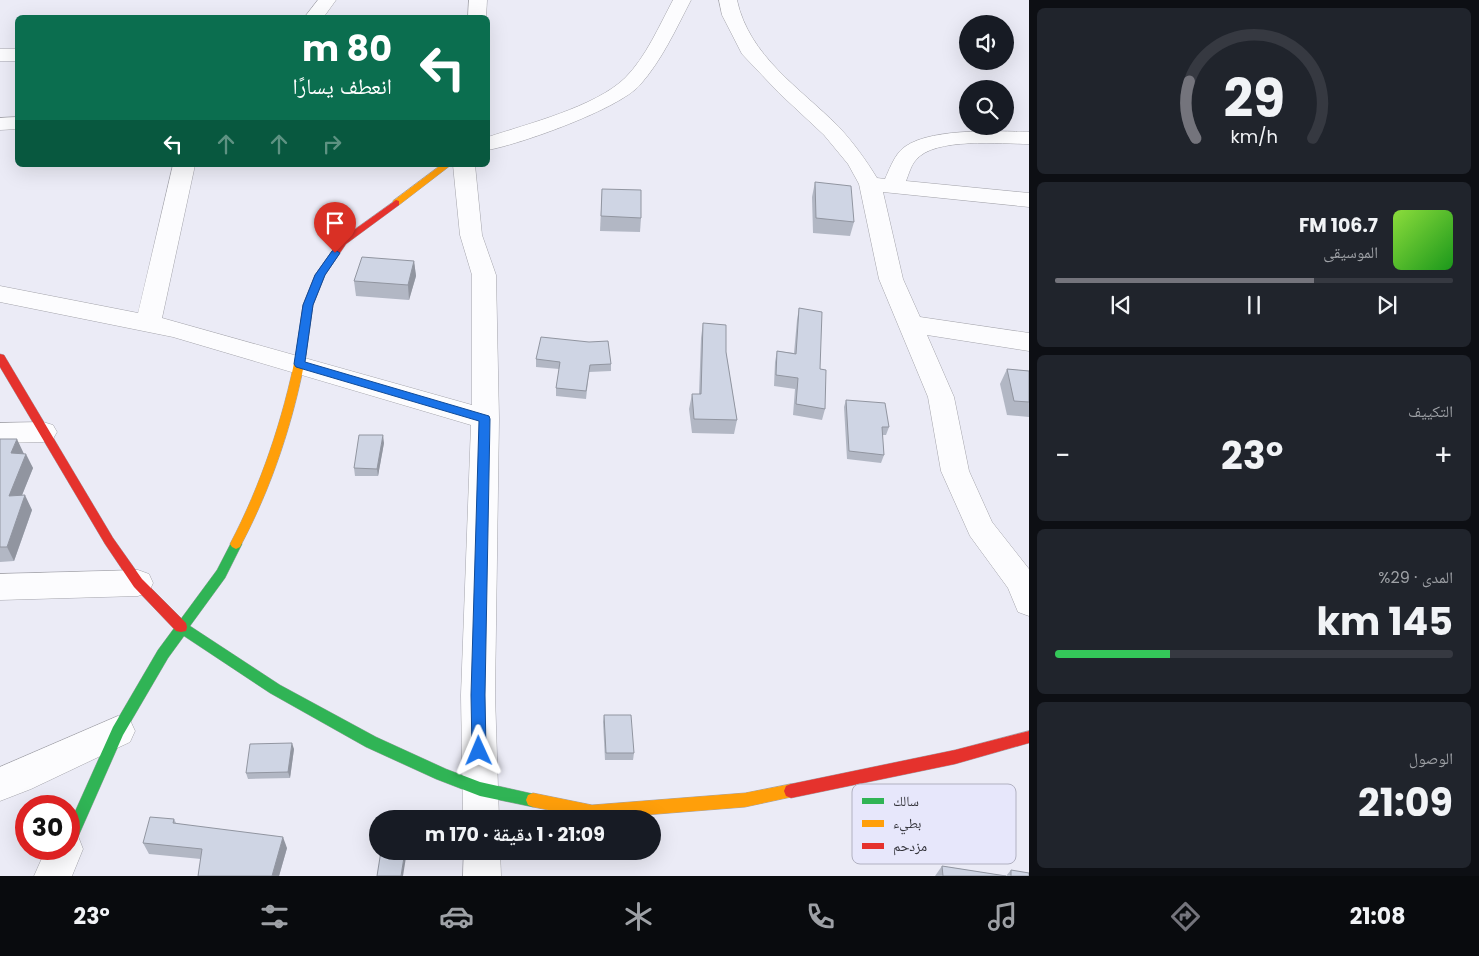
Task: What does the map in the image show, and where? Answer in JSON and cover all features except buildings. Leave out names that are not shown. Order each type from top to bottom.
[{"type":"street","points":[[315,15],[327,0]]},
{"type":"street","points":[[477,15],[478,0]]},
{"type":"street","points":[[490,143],[599,104],[630,84],[649,59],[682,0]]},
{"type":"street","points":[[728,0],[731,15],[749,50],[786,89],[831,131],[857,162],[881,185],[1029,200]]},
{"type":"street","points":[[0,55],[15,55]]},
{"type":"street","points":[[0,124],[15,123]]},
{"type":"street","points":[[1029,138],[961,138],[930,142],[909,154],[881,185],[891,279],[941,397],[955,471],[980,528],[1022,583],[1029,603]]},
{"type":"street","points":[[148,323],[184,167]]},
{"type":"street","points":[[80,817],[118,732],[163,654],[221,574],[255,507],[293,395],[300,364],[308,305],[320,275],[343,242],[444,167]]},
{"type":"street","points":[[464,167],[470,235],[478,252],[484,275],[485,419],[478,695],[481,810]]},
{"type":"street","points":[[0,294],[175,329],[485,419]]},
{"type":"street","points":[[909,324],[1029,342]]},
{"type":"street","points":[[0,358],[109,541],[138,583],[182,628],[275,689],[371,742],[441,774],[480,789],[592,812],[745,800],[955,758],[1029,737]]},
{"type":"street","points":[[0,433],[43,432]]},
{"type":"street","points":[[0,587],[138,583]]},
{"type":"street","points":[[0,784],[118,732]]},
{"type":"street","points":[[53,876],[60,860]]},
{"type":"street","points":[[482,860],[482,876]]},
{"type":"traffic: fast","points":[[80,816],[118,731],[163,654],[221,574],[236,544]]},
{"type":"traffic: fast","points":[[181,627],[275,689],[371,742],[441,774],[480,789],[533,800]]},
{"type":"traffic: slow","points":[[396,203],[444,167]]},
{"type":"traffic: slow","points":[[236,544],[255,507],[293,395],[301,354]]},
{"type":"traffic: slow","points":[[533,800],[592,812],[745,800],[791,791]]},
{"type":"traffic: jam","points":[[301,354],[308,305],[320,275],[343,242],[396,203]]},
{"type":"traffic: jam","points":[[0,358],[109,541],[138,583],[181,627]]},
{"type":"traffic: jam","points":[[791,791],[955,757],[1029,737]]},
{"type":"route","points":[[335,253],[320,275],[308,305],[300,364],[485,419],[478,695],[479,751]]}]
